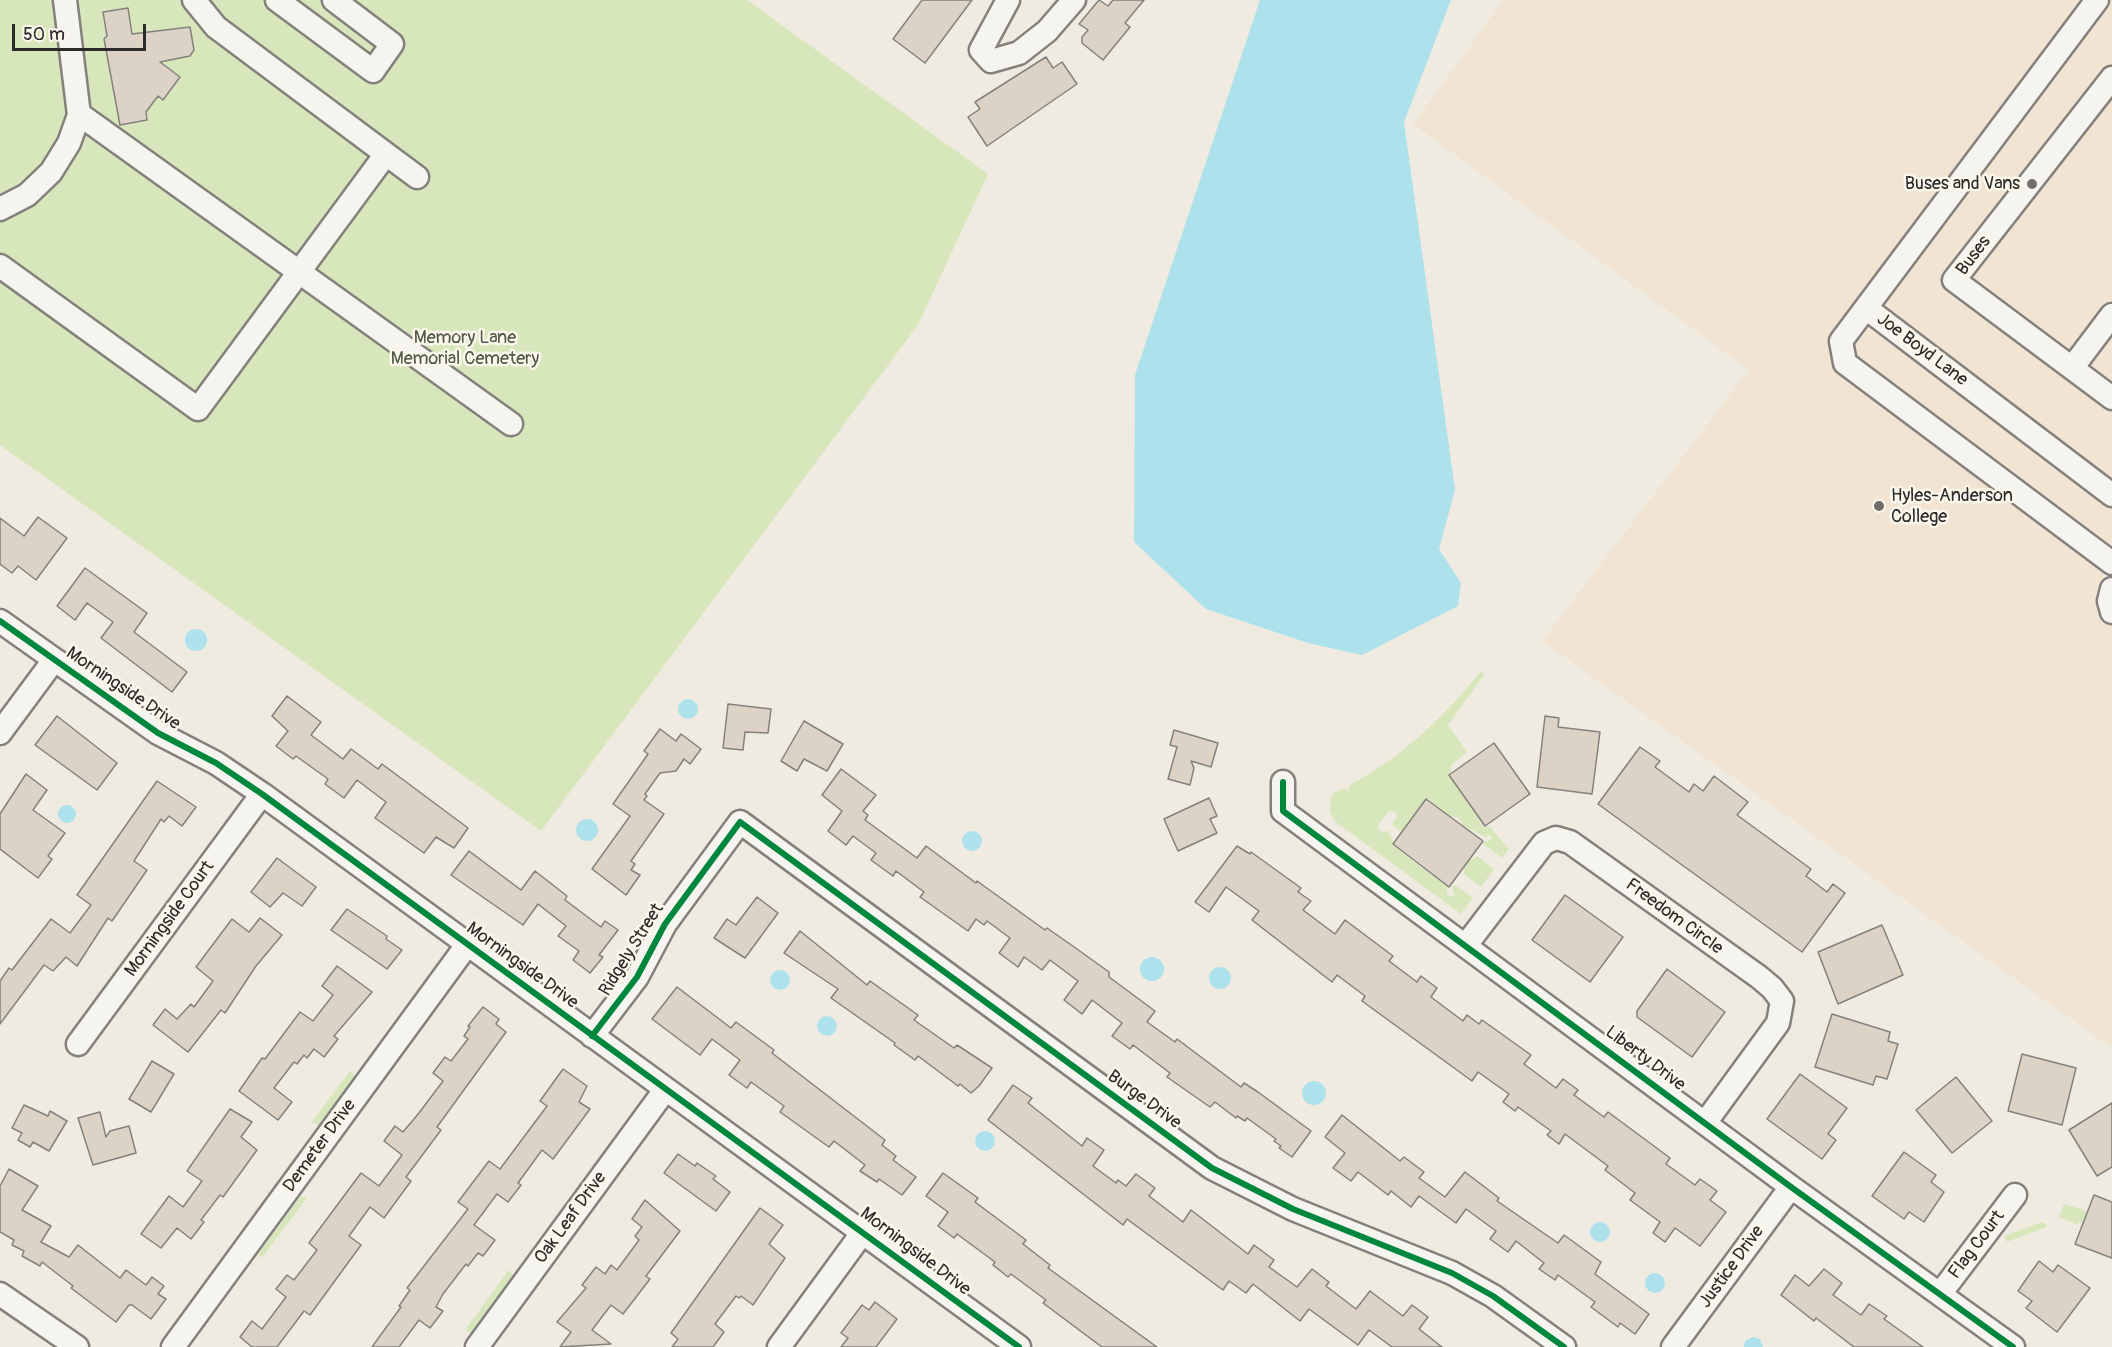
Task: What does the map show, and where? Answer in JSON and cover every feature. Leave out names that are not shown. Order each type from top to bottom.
[{"type":"street","points":[[0,209],[27,195],[51,172],[69,143],[79,114],[65,0]]},
{"type":"street","points":[[194,0],[216,27],[417,177]]},
{"type":"street","points":[[277,0],[373,71],[392,44],[334,0]]},
{"type":"street","points":[[1008,0],[981,50],[991,61],[1019,53],[1047,31],[1074,0]]},
{"type":"street","name":"Joe Boyd Lane","points":[[2097,0],[1866,308],[2112,495]]},
{"type":"street","name":"Buses","points":[[2112,78],[1954,280],[2112,398]]},
{"type":"street","points":[[79,114],[512,424]]},
{"type":"street","points":[[0,266],[198,409],[386,154]]},
{"type":"street","points":[[1866,308],[1841,341],[1845,363],[2112,563]]},
{"type":"street","points":[[2072,368],[2112,315]]},
{"type":"street","points":[[2112,590],[2109,601],[2112,612]]},
{"type":"street","name":"Morningside Drive","points":[[0,621],[158,733],[216,763],[262,794],[1019,1347]]},
{"type":"street","points":[[0,733],[54,660]]},
{"type":"street","name":"Liberty Drive","points":[[1283,782],[1283,811],[1791,1187],[2013,1347]]},
{"type":"street","name":"Morningside Court","points":[[78,1044],[262,794]]},
{"type":"street","name":"Ridgely Street","points":[[592,1036],[637,977],[664,924],[740,822]]},
{"type":"street","name":"Burge Drive","points":[[740,822],[1212,1168],[1293,1209],[1452,1273],[1493,1296],[1564,1347]]},
{"type":"street","name":"Freedom Circle","points":[[1467,945],[1544,843],[1556,838],[1570,842],[1759,977],[1782,1001],[1778,1023],[1705,1123]]},
{"type":"street","name":"Demeter Drive","points":[[173,1347],[467,945]]},
{"type":"street","name":"Oak Leaf Drive","points":[[477,1347],[665,1090]]},
{"type":"street","name":"Justice Drive","points":[[1673,1347],[1791,1187]]},
{"type":"street","name":"Flag Court","points":[[1940,1294],[2015,1195]]},
{"type":"street","points":[[779,1347],[862,1232]]},
{"type":"street","points":[[0,1294],[77,1347]]},
{"type":"shaded area","name":"Hyles-Anderson College","points":[[1504,0],[2112,0],[2112,1048],[1542,641],[1749,370],[1413,124]]},
{"type":"green space","name":"Memory Lane Memorial Cemetery","points":[[0,0],[747,0],[988,174],[918,325],[541,831],[0,445]]},
{"type":"green space","points":[[1481,671],[1484,675],[1448,725],[1467,752],[1452,764],[1450,775],[1484,827],[1490,827],[1509,849],[1502,858],[1482,843],[1491,839],[1491,835],[1486,837],[1463,826],[1458,817],[1451,817],[1427,799],[1402,833],[1392,824],[1397,817],[1395,812],[1389,811],[1377,827],[1382,833],[1388,830],[1406,855],[1449,887],[1446,890],[1449,897],[1455,895],[1452,887],[1455,885],[1473,898],[1461,914],[1337,823],[1332,816],[1330,806],[1332,794],[1344,788],[1348,791],[1350,785],[1387,762],[1421,735],[1452,705]]},
{"type":"green space","points":[[1477,856],[1494,869],[1481,887],[1464,874],[1464,867],[1451,857],[1471,860]]},
{"type":"green space","points":[[350,1071],[355,1076],[319,1125],[312,1122]]},
{"type":"green space","points":[[301,1196],[307,1198],[262,1258],[258,1254]]},
{"type":"green space","points":[[2064,1204],[2084,1210],[2097,1228],[2080,1222],[2078,1225],[2059,1217]]},
{"type":"green space","points":[[2042,1222],[2047,1225],[2046,1227],[2007,1242],[2004,1236]]},
{"type":"green space","points":[[509,1270],[513,1275],[471,1333],[465,1330]]},
{"type":"water","points":[[1260,0],[1451,0],[1404,122],[1455,490],[1439,549],[1461,583],[1458,606],[1362,655],[1308,643],[1206,609],[1134,542],[1135,375]]},
{"type":"water","points":[[196,629],[204,632],[207,640],[204,648],[196,651],[188,648],[185,640],[188,632]]},
{"type":"water","points":[[688,699],[695,702],[698,709],[695,716],[688,719],[681,716],[678,709],[681,702]]},
{"type":"water","points":[[63,805],[71,805],[76,810],[74,821],[63,823],[58,818],[58,810]]},
{"type":"water","points":[[587,819],[595,822],[598,830],[595,838],[587,841],[579,838],[576,830],[579,822]]},
{"type":"water","points":[[972,831],[979,834],[982,841],[979,848],[972,851],[965,848],[962,841],[965,834]]},
{"type":"water","points":[[1152,957],[1161,960],[1164,969],[1161,978],[1152,981],[1143,978],[1140,969],[1143,960]]},
{"type":"water","points":[[1220,967],[1228,970],[1231,978],[1228,986],[1220,989],[1212,986],[1209,978],[1212,970]]},
{"type":"water","points":[[780,970],[787,973],[790,980],[787,987],[780,990],[773,987],[770,980],[773,973]]},
{"type":"water","points":[[827,1016],[834,1019],[837,1026],[834,1033],[827,1036],[820,1033],[817,1026],[820,1019]]},
{"type":"water","points":[[1314,1081],[1323,1084],[1326,1093],[1323,1102],[1314,1105],[1305,1102],[1302,1093],[1305,1084]]},
{"type":"water","points":[[985,1131],[992,1134],[995,1141],[992,1148],[985,1151],[978,1148],[975,1141],[978,1134]]},
{"type":"water","points":[[1600,1222],[1607,1225],[1610,1232],[1607,1239],[1600,1242],[1593,1239],[1590,1232],[1593,1225]]},
{"type":"water","points":[[1655,1273],[1662,1276],[1665,1283],[1662,1290],[1655,1293],[1648,1290],[1645,1283],[1648,1276]]},
{"type":"water","points":[[1753,1337],[1760,1339],[1763,1347],[1744,1347],[1745,1341]]},
{"type":"building","points":[[922,0],[972,0],[925,63],[893,39]]},
{"type":"building","points":[[1099,0],[1108,6],[1113,0],[1144,0],[1125,23],[1130,27],[1103,60],[1082,43],[1082,37],[1088,30],[1079,24]]},
{"type":"building","points":[[128,8],[132,34],[190,27],[194,50],[190,56],[160,62],[180,77],[163,100],[158,96],[146,112],[147,120],[120,125],[104,39],[107,36],[103,12]]},
{"type":"building","points":[[1046,57],[1053,68],[1062,62],[1077,84],[987,146],[968,117],[980,109],[975,102]]},
{"type":"building","points":[[38,517],[67,538],[36,580],[18,566],[12,573],[0,564],[0,518],[24,536]]},
{"type":"building","points":[[85,568],[147,613],[134,632],[187,672],[172,692],[101,638],[113,622],[87,603],[75,620],[57,606]]},
{"type":"building","points":[[287,696],[321,722],[311,735],[343,759],[351,749],[378,769],[382,764],[468,828],[454,848],[436,837],[424,853],[375,818],[386,802],[357,780],[344,798],[325,784],[328,779],[296,756],[293,759],[276,746],[288,731],[272,716]]},
{"type":"building","points":[[728,704],[771,709],[768,733],[745,732],[743,750],[723,748]]},
{"type":"building","points":[[57,716],[117,763],[97,790],[35,745]]},
{"type":"building","points":[[1545,716],[1559,718],[1558,727],[1600,732],[1592,794],[1537,787]]},
{"type":"building","points":[[804,721],[843,744],[827,771],[804,759],[797,771],[781,761]]},
{"type":"building","points":[[660,729],[676,741],[681,734],[701,749],[690,764],[684,759],[676,771],[660,773],[645,794],[647,796],[644,800],[664,814],[631,861],[635,864],[631,870],[640,875],[626,895],[592,869],[630,816],[613,804],[648,754],[644,751]]},
{"type":"building","points":[[1174,730],[1218,743],[1211,767],[1191,761],[1194,768],[1190,785],[1168,779],[1177,747],[1170,745]]},
{"type":"building","points":[[1494,743],[1530,794],[1485,826],[1449,775]]},
{"type":"building","points":[[1640,747],[1660,761],[1655,767],[1689,792],[1694,784],[1703,791],[1714,776],[1748,802],[1737,815],[1811,869],[1806,876],[1827,892],[1833,884],[1845,893],[1802,952],[1598,804]]},
{"type":"building","points":[[841,769],[876,795],[863,811],[868,815],[865,820],[917,858],[926,846],[1045,930],[1047,928],[1109,972],[1109,977],[1155,1011],[1147,1022],[1175,1042],[1177,1039],[1241,1087],[1244,1083],[1258,1092],[1311,1131],[1292,1157],[1279,1148],[1281,1146],[1274,1141],[1276,1139],[1247,1118],[1245,1121],[1237,1116],[1236,1118],[1215,1102],[1210,1107],[1167,1077],[1170,1073],[1133,1045],[1130,1049],[1112,1036],[1122,1023],[1092,1000],[1082,1014],[1064,1000],[1078,981],[1050,960],[1042,970],[1024,957],[1018,967],[999,953],[1010,938],[987,921],[984,925],[976,919],[968,931],[920,897],[924,892],[896,871],[893,876],[871,860],[876,853],[853,836],[846,845],[828,831],[842,811],[822,795]]},
{"type":"building","points":[[26,774],[47,790],[33,810],[65,833],[48,856],[52,859],[38,878],[0,849],[0,814]]},
{"type":"building","points":[[157,781],[196,807],[182,826],[169,816],[164,822],[161,819],[134,861],[147,870],[112,921],[108,918],[77,966],[66,957],[53,971],[44,965],[0,1024],[0,981],[9,968],[12,970],[51,919],[70,933],[91,905],[77,895]]},
{"type":"building","points":[[1209,798],[1217,816],[1210,819],[1217,833],[1178,851],[1164,819]]},
{"type":"building","points":[[1426,799],[1483,841],[1449,887],[1393,844]]},
{"type":"building","points":[[1237,846],[1250,854],[1251,852],[1301,888],[1298,892],[1311,901],[1303,910],[1335,934],[1345,920],[1393,956],[1389,961],[1417,982],[1421,976],[1437,988],[1431,997],[1463,1021],[1467,1015],[1479,1024],[1482,1020],[1531,1055],[1524,1064],[1556,1088],[1563,1079],[1578,1090],[1574,1095],[1604,1117],[1608,1112],[1670,1158],[1666,1164],[1695,1185],[1700,1179],[1717,1191],[1710,1200],[1726,1212],[1700,1246],[1675,1228],[1665,1242],[1653,1233],[1660,1222],[1630,1200],[1635,1193],[1605,1170],[1608,1166],[1565,1134],[1559,1144],[1547,1135],[1551,1131],[1518,1107],[1515,1111],[1503,1102],[1509,1094],[1478,1072],[1472,1081],[1362,1001],[1365,996],[1337,975],[1332,982],[1252,920],[1259,911],[1226,887],[1209,912],[1195,902]]},
{"type":"building","points":[[469,851],[521,890],[535,871],[567,896],[565,900],[601,927],[605,921],[618,930],[599,955],[603,957],[590,973],[573,960],[579,951],[558,936],[566,926],[538,904],[523,925],[451,875]]},
{"type":"building","points":[[277,858],[316,887],[302,906],[283,893],[270,907],[251,892]]},
{"type":"building","points":[[1565,895],[1623,937],[1590,982],[1532,940]]},
{"type":"building","points":[[757,897],[778,913],[745,958],[714,938],[727,919],[736,925]]},
{"type":"building","points":[[347,909],[387,936],[386,939],[402,950],[387,969],[331,930]]},
{"type":"building","points":[[260,918],[282,935],[256,966],[225,1013],[221,1010],[188,1052],[153,1025],[165,1009],[177,1019],[191,1004],[194,1007],[213,981],[196,967],[232,919],[249,932]]},
{"type":"building","points":[[1882,925],[1903,975],[1838,1004],[1818,952]]},
{"type":"building","points":[[800,931],[867,985],[870,981],[918,1015],[914,1020],[954,1048],[957,1045],[992,1068],[979,1086],[971,1093],[960,1084],[958,1086],[918,1056],[915,1060],[894,1045],[895,1043],[831,998],[838,989],[784,953]]},
{"type":"building","points":[[337,966],[372,992],[334,1036],[338,1039],[324,1057],[314,1049],[307,1058],[304,1055],[297,1064],[294,1062],[274,1088],[292,1102],[278,1120],[239,1091],[262,1058],[265,1059],[300,1012],[313,1021],[333,995],[322,986]]},
{"type":"building","points":[[1667,969],[1725,1012],[1692,1057],[1637,1017],[1637,1011]]},
{"type":"building","points":[[677,987],[731,1028],[736,1022],[774,1050],[772,1053],[885,1140],[882,1145],[896,1156],[893,1160],[916,1177],[902,1195],[879,1179],[877,1182],[860,1171],[865,1165],[834,1141],[829,1147],[780,1112],[784,1106],[751,1082],[747,1088],[729,1075],[740,1060],[712,1039],[700,1055],[652,1019]]},
{"type":"building","points":[[483,1007],[499,1019],[496,1024],[506,1032],[437,1127],[441,1130],[406,1177],[411,1181],[384,1218],[370,1207],[349,1236],[361,1245],[310,1315],[304,1311],[277,1347],[252,1347],[240,1337],[252,1321],[262,1329],[286,1297],[276,1289],[287,1275],[294,1280],[317,1250],[309,1243],[361,1173],[379,1186],[402,1155],[384,1141],[395,1126],[403,1132],[443,1081],[433,1073],[445,1057],[451,1061],[468,1039],[464,1036],[470,1027],[468,1026]]},
{"type":"building","points":[[1832,1014],[1890,1032],[1888,1041],[1898,1044],[1887,1079],[1876,1076],[1873,1085],[1815,1067]]},
{"type":"building","points":[[2022,1054],[2076,1068],[2062,1125],[2008,1111]]},
{"type":"building","points":[[152,1061],[174,1074],[151,1112],[129,1099]]},
{"type":"building","points":[[563,1069],[587,1086],[579,1102],[590,1109],[553,1159],[542,1150],[518,1183],[521,1185],[508,1202],[497,1194],[474,1225],[495,1240],[483,1256],[478,1253],[468,1266],[466,1264],[443,1294],[436,1307],[443,1311],[430,1328],[419,1320],[399,1347],[372,1347],[401,1307],[399,1306],[410,1290],[407,1288],[468,1209],[458,1202],[489,1161],[500,1169],[547,1106],[540,1101]]},
{"type":"building","points":[[1800,1074],[1847,1108],[1828,1134],[1836,1140],[1822,1159],[1767,1119]]},
{"type":"building","points":[[1956,1077],[1992,1121],[1952,1153],[1916,1110]]},
{"type":"building","points":[[1013,1085],[1032,1098],[1028,1103],[1082,1146],[1087,1138],[1104,1150],[1093,1166],[1116,1183],[1118,1180],[1126,1186],[1136,1174],[1155,1188],[1149,1196],[1183,1222],[1191,1210],[1248,1254],[1254,1245],[1274,1260],[1269,1267],[1297,1287],[1312,1269],[1329,1282],[1326,1286],[1356,1309],[1370,1291],[1403,1316],[1412,1305],[1428,1317],[1419,1329],[1442,1347],[1392,1347],[1369,1330],[1358,1345],[1309,1309],[1300,1321],[1253,1284],[1246,1293],[1229,1281],[1223,1290],[1127,1219],[1123,1225],[988,1120]]},
{"type":"building","points":[[2112,1103],[2112,1167],[2097,1176],[2069,1130]]},
{"type":"building","points":[[24,1105],[48,1116],[50,1111],[67,1121],[49,1151],[33,1142],[30,1147],[18,1140],[22,1133],[12,1128]]},
{"type":"building","points":[[230,1109],[252,1122],[241,1137],[257,1150],[223,1197],[220,1195],[201,1220],[204,1222],[191,1239],[177,1228],[161,1248],[141,1234],[169,1196],[183,1207],[202,1181],[187,1171]]},
{"type":"building","points":[[100,1112],[106,1137],[110,1131],[129,1126],[136,1153],[93,1165],[78,1118]]},
{"type":"building","points":[[1342,1115],[1400,1161],[1404,1157],[1424,1172],[1419,1178],[1445,1197],[1465,1172],[1499,1198],[1497,1201],[1558,1243],[1564,1235],[1601,1262],[1595,1274],[1649,1314],[1635,1334],[1620,1323],[1618,1327],[1591,1307],[1595,1302],[1558,1275],[1555,1280],[1539,1269],[1544,1263],[1516,1241],[1508,1252],[1490,1239],[1496,1231],[1466,1209],[1456,1223],[1419,1196],[1411,1207],[1391,1191],[1388,1195],[1358,1172],[1351,1181],[1333,1168],[1345,1153],[1325,1137]]},
{"type":"building","points":[[1904,1152],[1936,1175],[1931,1182],[1944,1192],[1924,1222],[1909,1212],[1904,1219],[1872,1196]]},
{"type":"building","points":[[678,1154],[695,1166],[697,1163],[716,1176],[713,1179],[730,1192],[716,1211],[664,1173]]},
{"type":"building","points":[[9,1169],[38,1186],[22,1210],[51,1226],[41,1242],[69,1257],[78,1245],[120,1278],[126,1270],[146,1285],[152,1277],[164,1286],[158,1294],[166,1299],[151,1319],[129,1305],[116,1322],[71,1288],[73,1286],[42,1262],[40,1266],[22,1256],[24,1251],[12,1245],[14,1240],[0,1232],[0,1186]]},
{"type":"building","points":[[943,1173],[978,1198],[975,1202],[1026,1240],[1023,1244],[1050,1265],[1048,1268],[1157,1347],[1102,1347],[1043,1303],[1046,1300],[1011,1274],[1008,1277],[993,1265],[995,1262],[957,1234],[954,1238],[938,1226],[948,1212],[926,1196]]},
{"type":"building","points":[[2094,1195],[2112,1202],[2112,1258],[2075,1244]]},
{"type":"building","points":[[645,1200],[680,1231],[646,1276],[650,1279],[623,1314],[611,1305],[592,1330],[611,1344],[560,1347],[571,1332],[557,1322],[586,1288],[582,1285],[596,1267],[605,1274],[611,1265],[617,1270],[639,1240],[635,1236],[642,1227],[632,1219]]},
{"type":"building","points":[[760,1208],[783,1225],[769,1244],[785,1258],[753,1305],[741,1296],[739,1298],[736,1296],[715,1324],[724,1332],[713,1347],[672,1347],[678,1339],[671,1333]]},
{"type":"building","points":[[2039,1261],[2053,1272],[2058,1265],[2090,1288],[2057,1332],[2026,1308],[2032,1301],[2018,1291]]},
{"type":"building","points":[[1824,1269],[1842,1283],[1833,1295],[1861,1315],[1869,1304],[1887,1316],[1884,1319],[1923,1347],[1854,1347],[1816,1318],[1814,1321],[1781,1295],[1795,1275],[1809,1286]]},
{"type":"building","points":[[875,1302],[897,1319],[876,1347],[841,1347],[848,1338],[841,1333],[862,1305],[869,1310]]},
{"type":"cycle path","points":[[0,621],[158,733],[216,763],[262,794],[1019,1347]]},
{"type":"cycle path","points":[[1283,782],[1283,811],[1791,1187],[2013,1347]]},
{"type":"cycle path","points":[[592,1036],[637,977],[665,924],[740,822],[1212,1168],[1293,1209],[1452,1273],[1493,1296],[1564,1347]]},
{"type":"place","name":"Buses and Vans","points":[[2032,184]]},
{"type":"place","name":"Hyles-Anderson College","points":[[1879,506]]}]
